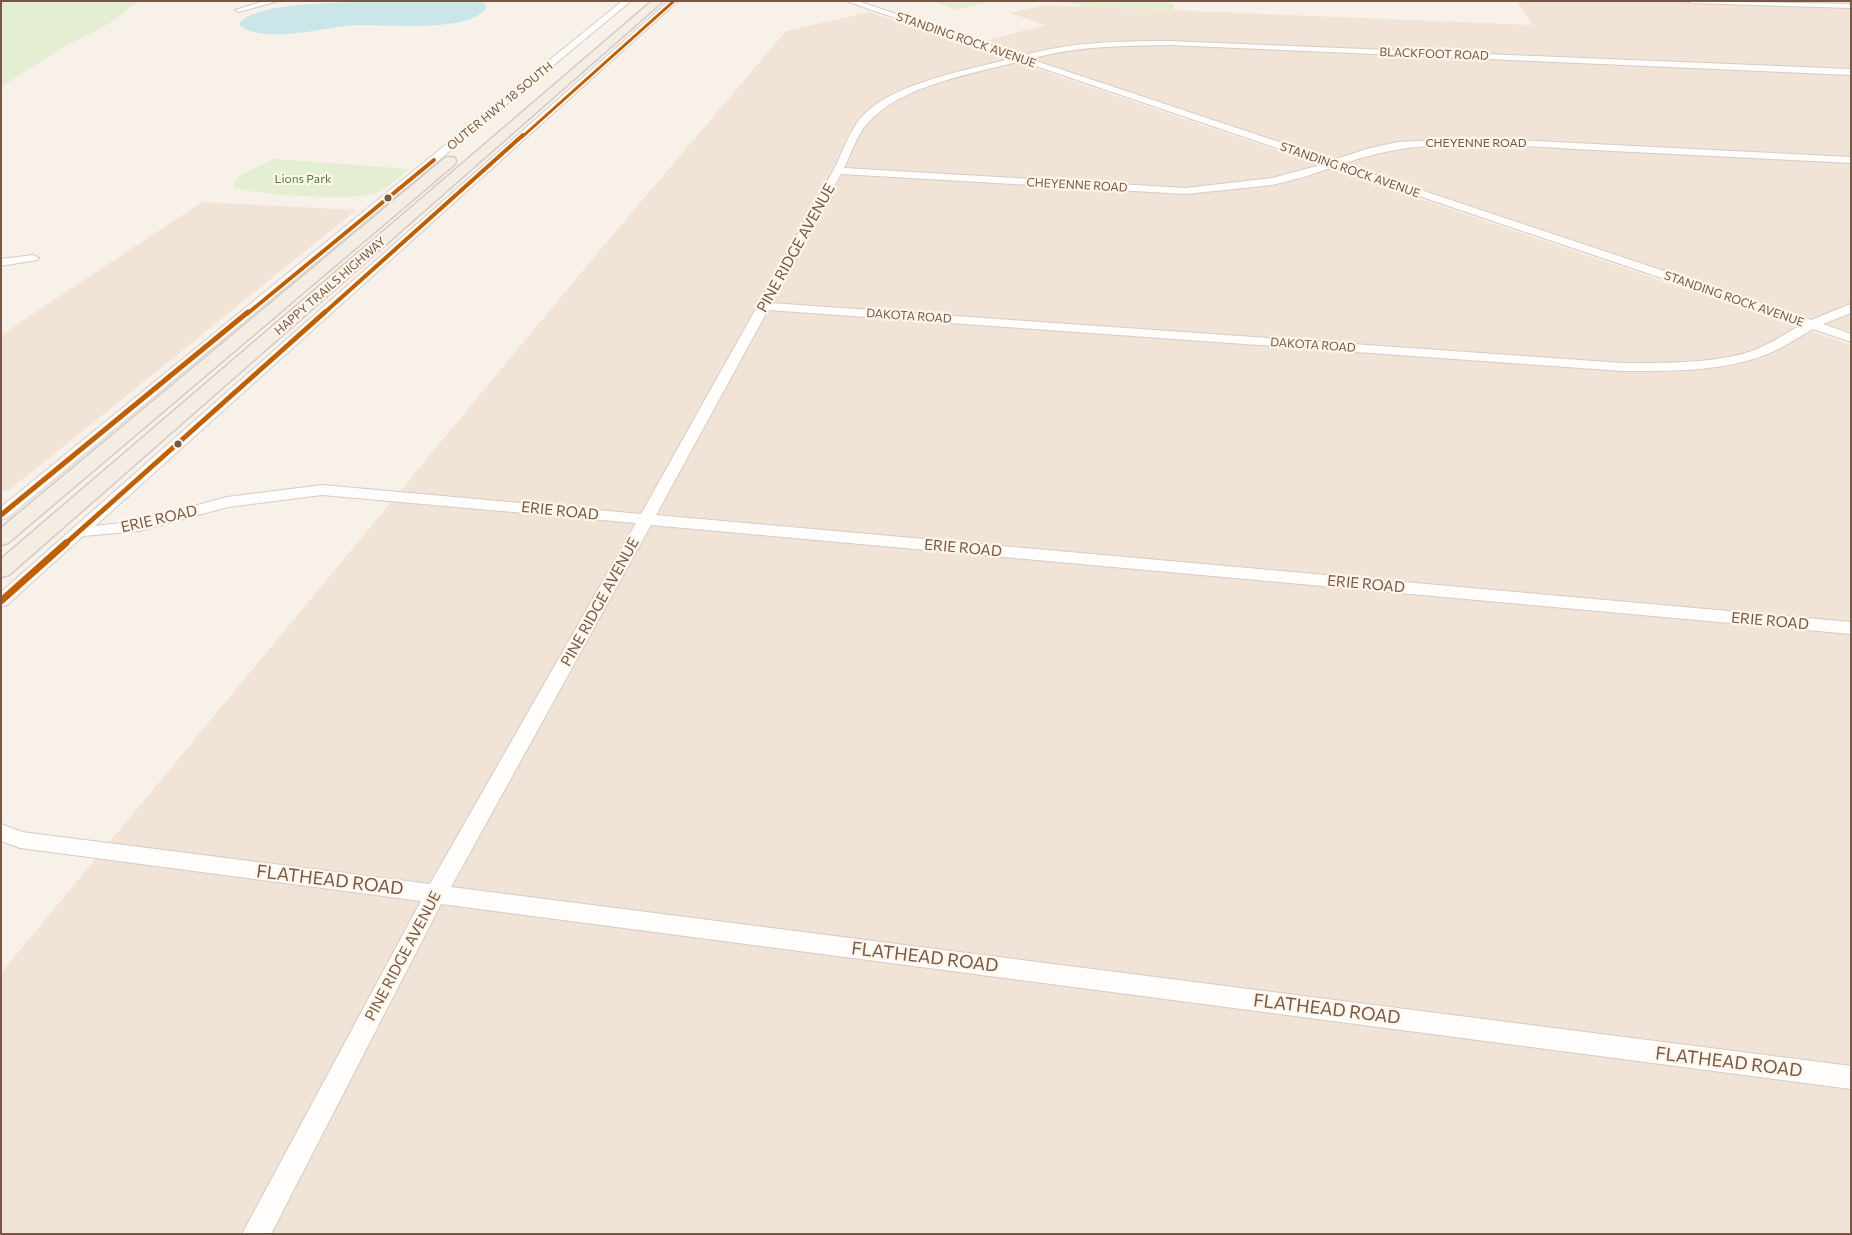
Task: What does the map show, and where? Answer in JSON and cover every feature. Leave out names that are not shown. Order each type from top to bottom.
[{"type":"main road","name":"HAPPY TRAILS HIGHWAY","points":[[1,538],[644,1]]},
{"type":"main road","name":"HAPPY TRAILS HIGHWAY","points":[[1,570],[658,1]]},
{"type":"street","points":[[239,10],[274,1]]},
{"type":"street","name":"OUTER HWY 18 SOUTH","points":[[3,513],[627,1]]},
{"type":"street","points":[[1,601],[674,1]]},
{"type":"street","name":"STANDING ROCK AVENUE","points":[[850,1],[1851,338]]},
{"type":"street","points":[[1691,1],[1851,6]]},
{"type":"street","name":"BLACKFOOT ROAD","points":[[1019,58],[1073,47],[1145,42],[1851,72]]},
{"type":"street","name":"PINE RIDGE AVENUE","points":[[256,1234],[436,893],[764,306],[838,171],[861,124],[880,105],[913,88],[1019,58]]},
{"type":"street","name":"CHEYENNE ROAD","points":[[838,171],[1186,190],[1230,188],[1276,181],[1374,150],[1422,142],[1476,141],[1851,160]]},
{"type":"street","points":[[1,263],[33,258]]},
{"type":"street","name":"DAKOTA ROAD","points":[[764,306],[1623,367],[1670,368],[1733,360],[1761,352],[1811,325],[1851,308]]},
{"type":"street","name":"ERIE ROAD","points":[[79,532],[139,526],[227,502],[322,490],[1851,628]]},
{"type":"street","name":"FLATHEAD ROAD","points":[[1,832],[20,840],[1851,1078]]},
{"type":"shaded area","points":[[1516,1],[1851,1],[1851,332],[981,42],[1045,25],[1010,13],[1044,5],[1533,25]]},
{"type":"shaded area","points":[[869,12],[1851,345],[1851,1234],[1,1234],[1,973],[594,257],[786,31]]},
{"type":"shaded area","points":[[202,202],[356,210],[11,489],[1,492],[1,335]]},
{"type":"green space","points":[[1,1],[138,1],[110,23],[62,48],[1,87]]},
{"type":"green space","points":[[931,1],[988,1],[958,10]]},
{"type":"green space","points":[[1061,1],[1164,1],[1174,4],[1174,10],[1089,7]]},
{"type":"green space","name":"Lions Park","points":[[274,159],[409,169],[379,192],[350,197],[264,193],[234,188],[234,181],[243,174]]},
{"type":"water","points":[[385,1],[481,1],[487,6],[479,15],[465,21],[427,26],[355,25],[295,33],[263,34],[250,31],[239,25],[247,17],[262,11],[282,7],[306,4]]},
{"type":"transit line","points":[[1,601],[674,1]]},
{"type":"transit line","points":[[1,515],[434,160]]}]
